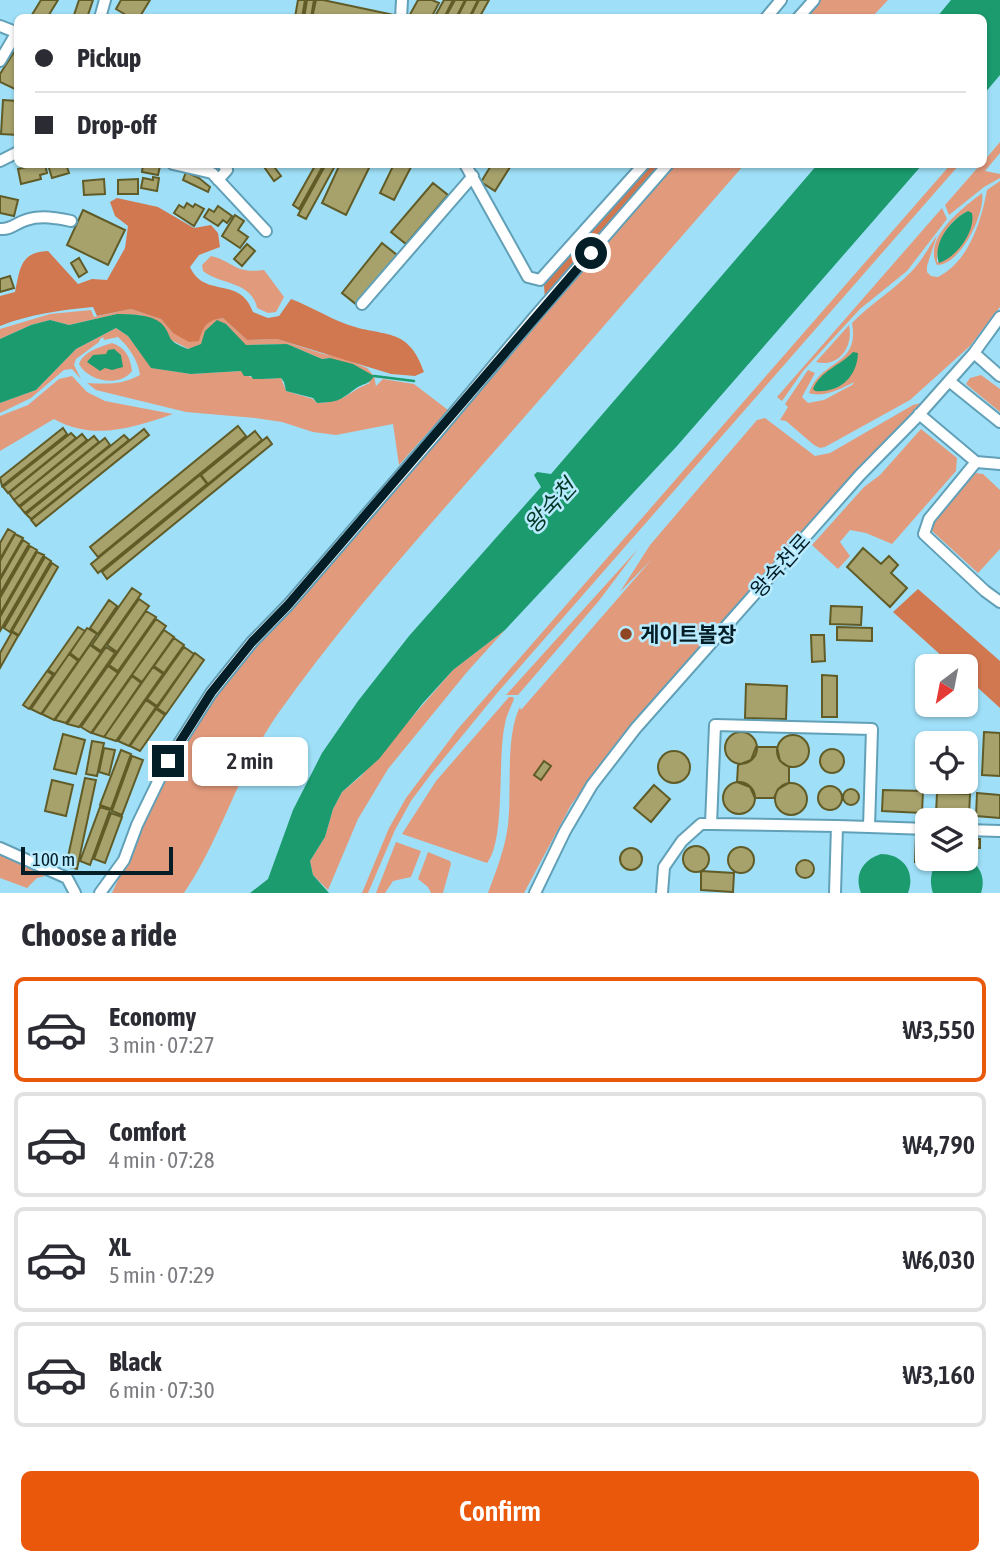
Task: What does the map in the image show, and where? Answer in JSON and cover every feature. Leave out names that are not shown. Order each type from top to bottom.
[{"type":"street","points":[[769,14],[781,0]]},
{"type":"street","points":[[802,14],[814,0]]},
{"type":"street","points":[[0,61],[14,37]]},
{"type":"street","points":[[190,168],[212,173],[266,231]]},
{"type":"street","points":[[218,180],[227,170],[226,168]]},
{"type":"street","points":[[468,168],[528,277],[534,280],[545,276],[640,168]]},
{"type":"street","points":[[100,893],[124,860],[137,825],[168,761],[211,693],[252,642],[312,577],[665,168]]},
{"type":"street","points":[[362,304],[473,176]]},
{"type":"street","points":[[0,229],[7,230],[27,219],[52,217],[71,221]]},
{"type":"street","name":"왕숙천로","points":[[535,893],[565,831],[592,785],[636,728],[860,475],[950,381],[999,319]]},
{"type":"street","points":[[974,353],[1000,376]]},
{"type":"street","points":[[950,381],[1000,422]]},
{"type":"street","points":[[919,414],[976,462],[1000,464]]},
{"type":"street","points":[[976,462],[929,519],[924,534],[1000,602]]},
{"type":"street","points":[[711,824],[715,725],[872,729],[869,827]]},
{"type":"street","points":[[662,893],[664,867],[698,826],[711,824],[915,829]]},
{"type":"street","points":[[835,893],[837,826]]},
{"type":"street","points":[[978,830],[1000,831]]},
{"type":"street","points":[[0,848],[67,878],[75,893]]},
{"type":"shaded area","points":[[817,0],[888,0],[875,14],[805,14]]},
{"type":"shaded area","points":[[1000,142],[1000,153],[985,171],[1000,174],[1000,178],[984,187],[949,215],[945,205],[977,168],[987,168],[987,157]]},
{"type":"shaded area","points":[[648,168],[661,168],[545,300],[544,285]]},
{"type":"shaded area","points":[[670,168],[741,168],[418,538],[304,678],[264,736],[209,849],[184,893],[112,893],[174,758],[219,691]]},
{"type":"shaded area","points":[[948,168],[956,168],[498,692],[411,801],[395,830],[368,893],[362,893],[389,828],[406,798],[457,730]]},
{"type":"shaded area","points":[[1000,181],[1000,307],[970,346],[910,400],[825,447],[814,445],[786,421],[780,420],[788,407],[785,404],[808,370],[815,373],[802,397],[808,403],[824,400],[852,385],[854,382],[826,394],[809,393],[821,374],[845,356],[850,348],[853,337],[852,323],[911,272],[937,235],[927,272],[938,277],[958,261],[972,240],[987,190]]},
{"type":"shaded area","points":[[982,193],[980,212],[970,236],[955,256],[946,263],[937,265],[935,244],[940,234],[956,215]],"holes":[[[968,211],[954,250],[944,261],[937,262],[945,232],[955,220]]]},
{"type":"shaded area","points":[[117,198],[158,207],[194,228],[211,225],[218,233],[220,247],[199,255],[190,267],[196,277],[204,282],[240,294],[253,312],[268,318],[279,316],[291,299],[346,324],[402,340],[418,357],[424,372],[415,376],[391,374],[277,339],[247,340],[223,318],[206,325],[199,341],[189,342],[173,333],[161,319],[131,309],[97,316],[93,307],[69,310],[0,326],[0,296],[15,292],[23,263],[32,255],[48,251],[78,284],[92,279],[107,280],[125,248],[128,226],[115,216],[110,202]]},
{"type":"shaded area","points":[[942,208],[947,219],[907,271],[860,309],[803,371],[782,401],[777,397]]},
{"type":"shaded area","points":[[211,256],[240,269],[264,270],[284,297],[276,312],[268,313],[257,308],[254,299],[242,288],[203,271],[202,265]]},
{"type":"shaded area","points":[[131,309],[161,319],[173,333],[202,329],[210,320],[223,318],[247,340],[277,339],[340,357],[367,368],[374,376],[376,386],[383,379],[414,384],[448,410],[399,465],[393,424],[336,435],[313,432],[282,422],[186,412],[96,390],[87,383],[108,384],[140,375],[135,359],[122,341],[118,337],[104,340],[103,337],[76,359],[74,365],[81,379],[72,369],[64,370],[31,398],[0,413],[0,403],[36,390],[76,349],[116,328],[128,336],[152,368],[191,374],[241,371],[254,378],[281,378],[286,391],[313,399],[317,403],[341,399],[370,383],[330,358],[322,359],[287,344],[245,345],[226,324],[205,338],[201,345],[189,349],[171,340],[160,323],[141,315],[117,314],[69,325],[50,320],[0,339],[0,329],[50,314],[91,310],[94,317]]},
{"type":"shaded area","points":[[849,325],[849,341],[843,354],[831,362],[816,362]]},
{"type":"shaded area","points":[[112,343],[127,354],[132,371],[112,381],[96,378],[83,370],[79,364],[85,356]]},
{"type":"shaded area","points":[[981,375],[1000,389],[1000,412],[966,384],[970,378]]},
{"type":"shaded area","points":[[72,376],[87,392],[105,401],[173,414],[128,428],[98,431],[69,426],[54,419],[0,451],[0,416],[28,405],[59,379]]},
{"type":"shaded area","points":[[921,403],[846,483],[612,748],[571,805],[524,893],[488,893],[507,834],[512,733],[520,707],[521,710],[652,559],[620,592],[650,545],[757,420],[765,418],[815,456],[830,453]]},
{"type":"shaded area","points":[[921,429],[957,458],[956,471],[892,544],[866,533],[850,530],[840,542],[850,556],[838,569],[812,545]]},
{"type":"shaded area","points":[[976,473],[983,474],[1000,490],[1000,549],[978,573],[932,531],[934,521]]},
{"type":"shaded area","points":[[638,549],[598,602],[518,695],[506,695]]},
{"type":"shaded area","points":[[918,589],[1000,661],[1000,708],[978,688],[978,654],[940,654],[893,612]]},
{"type":"shaded area","points":[[505,630],[388,769],[358,819],[328,890],[313,875],[310,861],[325,837],[333,809],[342,792],[361,776],[453,670]]},
{"type":"shaded area","points":[[509,697],[514,699],[506,718],[503,739],[497,836],[487,863],[402,834],[436,781]]},
{"type":"shaded area","points":[[396,842],[421,851],[411,877],[393,881],[385,893],[376,893]]},
{"type":"shaded area","points":[[428,852],[450,861],[443,893],[431,893],[418,879]]},
{"type":"shaded area","points":[[0,854],[50,875],[37,878],[27,888],[0,878]]},
{"type":"water","points":[[951,0],[1000,0],[1000,75],[987,90],[987,14],[939,14]]},
{"type":"water","name":"왕숙천","points":[[814,168],[919,168],[677,446],[505,630],[453,670],[379,759],[342,792],[333,809],[325,837],[310,861],[313,875],[329,893],[250,893],[268,879],[293,810],[322,753],[358,701],[409,636],[541,487],[534,475],[537,472],[551,474]]},
{"type":"water","points":[[968,211],[972,213],[972,220],[968,235],[952,256],[939,263],[938,248],[944,233],[955,220]]},
{"type":"water","points":[[117,314],[140,315],[156,320],[165,327],[172,340],[188,349],[201,344],[205,331],[217,320],[226,324],[246,345],[287,344],[322,359],[330,358],[353,364],[374,376],[341,398],[317,403],[313,398],[286,391],[281,378],[253,379],[251,376],[244,376],[241,371],[191,374],[151,368],[128,336],[116,328],[76,349],[36,390],[0,403],[0,339],[50,320],[69,325]]},
{"type":"water","points":[[114,349],[121,355],[123,367],[100,371],[87,362],[93,355],[106,354],[108,350]]},
{"type":"water","points":[[853,352],[858,353],[857,362],[846,382],[824,391],[813,389],[821,377]]},
{"type":"water","points":[[881,854],[896,857],[906,866],[910,878],[908,893],[861,893],[858,880],[861,869],[869,860]]},
{"type":"water","points":[[978,868],[983,882],[981,893],[933,893],[933,871],[978,871]]},
{"type":"building","points":[[41,0],[58,0],[49,14],[32,14]]},
{"type":"building","points":[[79,0],[93,0],[88,14],[74,14]]},
{"type":"building","points":[[121,0],[150,0],[141,14],[124,14],[116,9]]},
{"type":"building","points":[[298,0],[305,0],[303,14],[296,14]]},
{"type":"building","points":[[307,0],[314,0],[312,14],[305,14]]},
{"type":"building","points":[[316,0],[323,0],[389,14],[313,14]]},
{"type":"building","points":[[418,0],[439,3],[433,14],[410,14]]},
{"type":"building","points":[[444,0],[453,0],[446,14],[436,14]]},
{"type":"building","points":[[455,0],[465,0],[458,14],[447,14]]},
{"type":"building","points":[[466,0],[478,0],[471,14],[459,14]]},
{"type":"building","points":[[479,0],[489,0],[481,14],[472,14]]},
{"type":"building","points":[[14,52],[14,89],[0,82],[0,74]]},
{"type":"building","points":[[3,100],[14,101],[14,135],[1,134]]},
{"type":"building","points":[[46,168],[47,173],[40,175],[41,179],[21,184],[18,169]]},
{"type":"building","points":[[49,168],[67,168],[69,173],[52,178]]},
{"type":"building","points":[[142,168],[160,168],[158,175],[142,172]]},
{"type":"building","points":[[265,168],[275,168],[281,176],[274,181]]},
{"type":"building","points":[[314,168],[322,168],[299,209],[293,205]]},
{"type":"building","points":[[324,168],[334,168],[306,219],[298,215]]},
{"type":"building","points":[[338,168],[369,168],[346,215],[322,203]]},
{"type":"building","points":[[392,168],[410,168],[394,200],[380,193]]},
{"type":"building","points":[[490,168],[509,168],[495,191],[481,182]]},
{"type":"building","points":[[186,172],[210,187],[208,192],[183,180]]},
{"type":"building","points":[[153,177],[159,178],[157,191],[141,188],[143,178],[153,180]]},
{"type":"building","points":[[104,179],[105,194],[84,195],[83,181]]},
{"type":"building","points":[[138,179],[138,194],[118,194],[118,180]]},
{"type":"building","points":[[433,183],[448,195],[406,244],[391,232]]},
{"type":"building","points":[[0,196],[18,200],[14,216],[0,213]]},
{"type":"building","points":[[187,203],[204,209],[194,226],[174,213],[179,205],[184,208]]},
{"type":"building","points":[[218,206],[232,216],[227,223],[223,220],[218,226],[204,217],[209,209],[214,212]]},
{"type":"building","points":[[83,210],[125,230],[108,265],[67,245]]},
{"type":"building","points":[[235,215],[244,221],[238,230],[248,237],[240,248],[222,236]]},
{"type":"building","points":[[382,243],[397,255],[357,305],[342,293]]},
{"type":"building","points":[[247,244],[255,251],[242,266],[234,259]]},
{"type":"building","points":[[79,258],[87,272],[79,277],[71,263]]},
{"type":"building","points":[[10,276],[14,288],[0,292],[0,279]]},
{"type":"building","points":[[238,426],[246,436],[98,557],[90,547]]},
{"type":"building","points":[[63,428],[67,434],[2,486],[0,478]]},
{"type":"building","points":[[144,429],[149,435],[36,526],[31,520]]},
{"type":"building","points":[[255,431],[262,440],[208,484],[201,475]]},
{"type":"building","points":[[71,433],[76,438],[8,493],[3,487]]},
{"type":"building","points":[[82,434],[87,440],[14,500],[9,493]]},
{"type":"building","points":[[124,435],[129,440],[31,519],[26,514]]},
{"type":"building","points":[[94,436],[99,442],[19,506],[14,500]]},
{"type":"building","points":[[267,437],[272,444],[107,579],[102,572]]},
{"type":"building","points":[[105,438],[110,445],[25,513],[20,507]]},
{"type":"building","points":[[200,475],[207,484],[98,573],[91,564]]},
{"type":"building","points":[[8,529],[15,533],[0,559],[0,543]]},
{"type":"building","points":[[15,534],[23,538],[0,578],[0,561]]},
{"type":"building","points":[[23,540],[29,544],[0,594],[0,580]]},
{"type":"building","points":[[30,546],[37,550],[0,614],[0,598]]},
{"type":"building","points":[[863,548],[881,564],[889,556],[898,565],[891,573],[907,588],[890,607],[847,567]]},
{"type":"building","points":[[37,552],[44,555],[0,631],[0,617]]},
{"type":"building","points":[[45,557],[51,561],[10,632],[4,628]]},
{"type":"building","points":[[52,563],[58,567],[19,635],[12,631]]},
{"type":"building","points":[[132,588],[141,594],[101,651],[92,645]]},
{"type":"building","points":[[139,599],[149,606],[117,652],[107,645]]},
{"type":"building","points":[[109,600],[117,606],[98,634],[90,628]]},
{"type":"building","points":[[831,606],[862,607],[861,625],[830,624]]},
{"type":"building","points":[[146,611],[156,617],[118,671],[109,665]]},
{"type":"building","points":[[156,619],[166,626],[91,733],[81,727]]},
{"type":"building","points":[[78,627],[85,631],[55,674],[48,670]]},
{"type":"building","points":[[837,627],[872,628],[872,641],[837,640]]},
{"type":"building","points":[[87,628],[97,634],[79,660],[70,653]]},
{"type":"building","points":[[164,630],[174,637],[142,682],[132,675]]},
{"type":"building","points":[[12,632],[18,636],[0,668],[0,653]]},
{"type":"building","points":[[811,635],[824,635],[825,661],[812,662]]},
{"type":"building","points":[[174,638],[184,645],[164,673],[154,666]]},
{"type":"building","points":[[90,645],[101,653],[54,720],[42,714]]},
{"type":"building","points":[[106,647],[115,653],[66,723],[55,720]]},
{"type":"building","points":[[184,647],[194,654],[157,706],[147,699]]},
{"type":"building","points":[[195,653],[204,660],[166,714],[157,708]]},
{"type":"building","points":[[69,654],[78,661],[41,714],[31,709]]},
{"type":"building","points":[[108,666],[118,673],[79,727],[67,724]]},
{"type":"building","points":[[153,667],[163,674],[116,741],[104,737]]},
{"type":"building","points":[[47,671],[53,675],[29,709],[23,705]]},
{"type":"building","points":[[822,675],[837,676],[837,717],[822,717]]},
{"type":"building","points":[[132,676],[141,683],[104,737],[92,733]]},
{"type":"building","points":[[746,684],[787,686],[786,719],[745,718]]},
{"type":"building","points":[[146,700],[156,707],[129,746],[118,741]]},
{"type":"building","points":[[156,709],[165,715],[140,751],[130,746]]},
{"type":"building","points":[[741,732],[752,737],[757,748],[752,759],[741,764],[730,759],[725,748],[730,737]]},
{"type":"building","points":[[984,732],[1000,733],[1000,776],[982,775]]},
{"type":"building","points":[[63,734],[85,740],[76,774],[54,769]]},
{"type":"building","points":[[793,735],[804,740],[809,751],[804,762],[793,767],[782,762],[777,751],[782,740]]},
{"type":"building","points":[[92,741],[104,743],[97,776],[86,774]]},
{"type":"building","points":[[756,747],[777,747],[780,761],[789,767],[789,783],[778,789],[774,798],[755,798],[750,787],[737,782],[738,765],[751,760]]},
{"type":"building","points":[[104,748],[115,750],[109,775],[99,772]]},
{"type":"building","points":[[832,749],[843,756],[844,761],[837,772],[832,773],[821,766],[820,761],[827,750]]},
{"type":"building","points":[[121,750],[131,754],[111,809],[100,805]]},
{"type":"building","points":[[674,751],[685,756],[690,767],[685,778],[674,783],[663,778],[658,767],[663,756]]},
{"type":"building","points":[[132,756],[143,760],[122,815],[112,811]]},
{"type":"building","points":[[544,761],[551,766],[541,780],[534,775]]},
{"type":"building","points":[[85,778],[96,780],[77,869],[66,866]]},
{"type":"building","points":[[52,780],[73,785],[66,816],[45,811]]},
{"type":"building","points":[[739,782],[750,787],[755,798],[750,809],[739,814],[728,809],[723,798],[728,787]]},
{"type":"building","points":[[791,783],[802,788],[807,799],[802,810],[791,815],[780,810],[775,799],[780,788]]},
{"type":"building","points":[[654,785],[670,799],[651,822],[634,808]]},
{"type":"building","points":[[830,786],[841,793],[842,798],[835,809],[830,810],[819,803],[818,798],[825,787]]},
{"type":"building","points":[[848,789],[854,789],[859,797],[857,803],[848,805],[843,800],[843,794]]},
{"type":"building","points":[[883,790],[915,791],[915,794],[923,794],[922,808],[915,808],[915,813],[882,811]]},
{"type":"building","points":[[978,793],[1000,795],[1000,818],[978,816]]},
{"type":"building","points":[[937,794],[970,794],[969,808],[936,808]]},
{"type":"building","points":[[100,807],[110,810],[90,865],[80,861]]},
{"type":"building","points":[[111,813],[122,817],[105,863],[94,859]]},
{"type":"building","points":[[696,846],[705,850],[709,859],[705,868],[696,872],[687,868],[683,859],[687,850]]},
{"type":"building","points":[[741,847],[750,851],[754,860],[750,869],[741,873],[732,869],[728,860],[732,851]]},
{"type":"building","points":[[631,848],[639,851],[642,859],[639,867],[631,870],[623,867],[620,859],[623,851]]},
{"type":"building","points":[[805,860],[811,863],[814,869],[811,875],[805,878],[799,875],[796,869],[799,863]]},
{"type":"building","points":[[701,871],[734,873],[733,892],[701,890]]},
{"type":"waterway","points":[[374,376],[414,381]]},
{"type":"place","name":"게이트볼장","points":[[626,634]]},
{"type":"route","points":[[168,761],[211,693],[252,642],[288,605],[591,253]]}]
